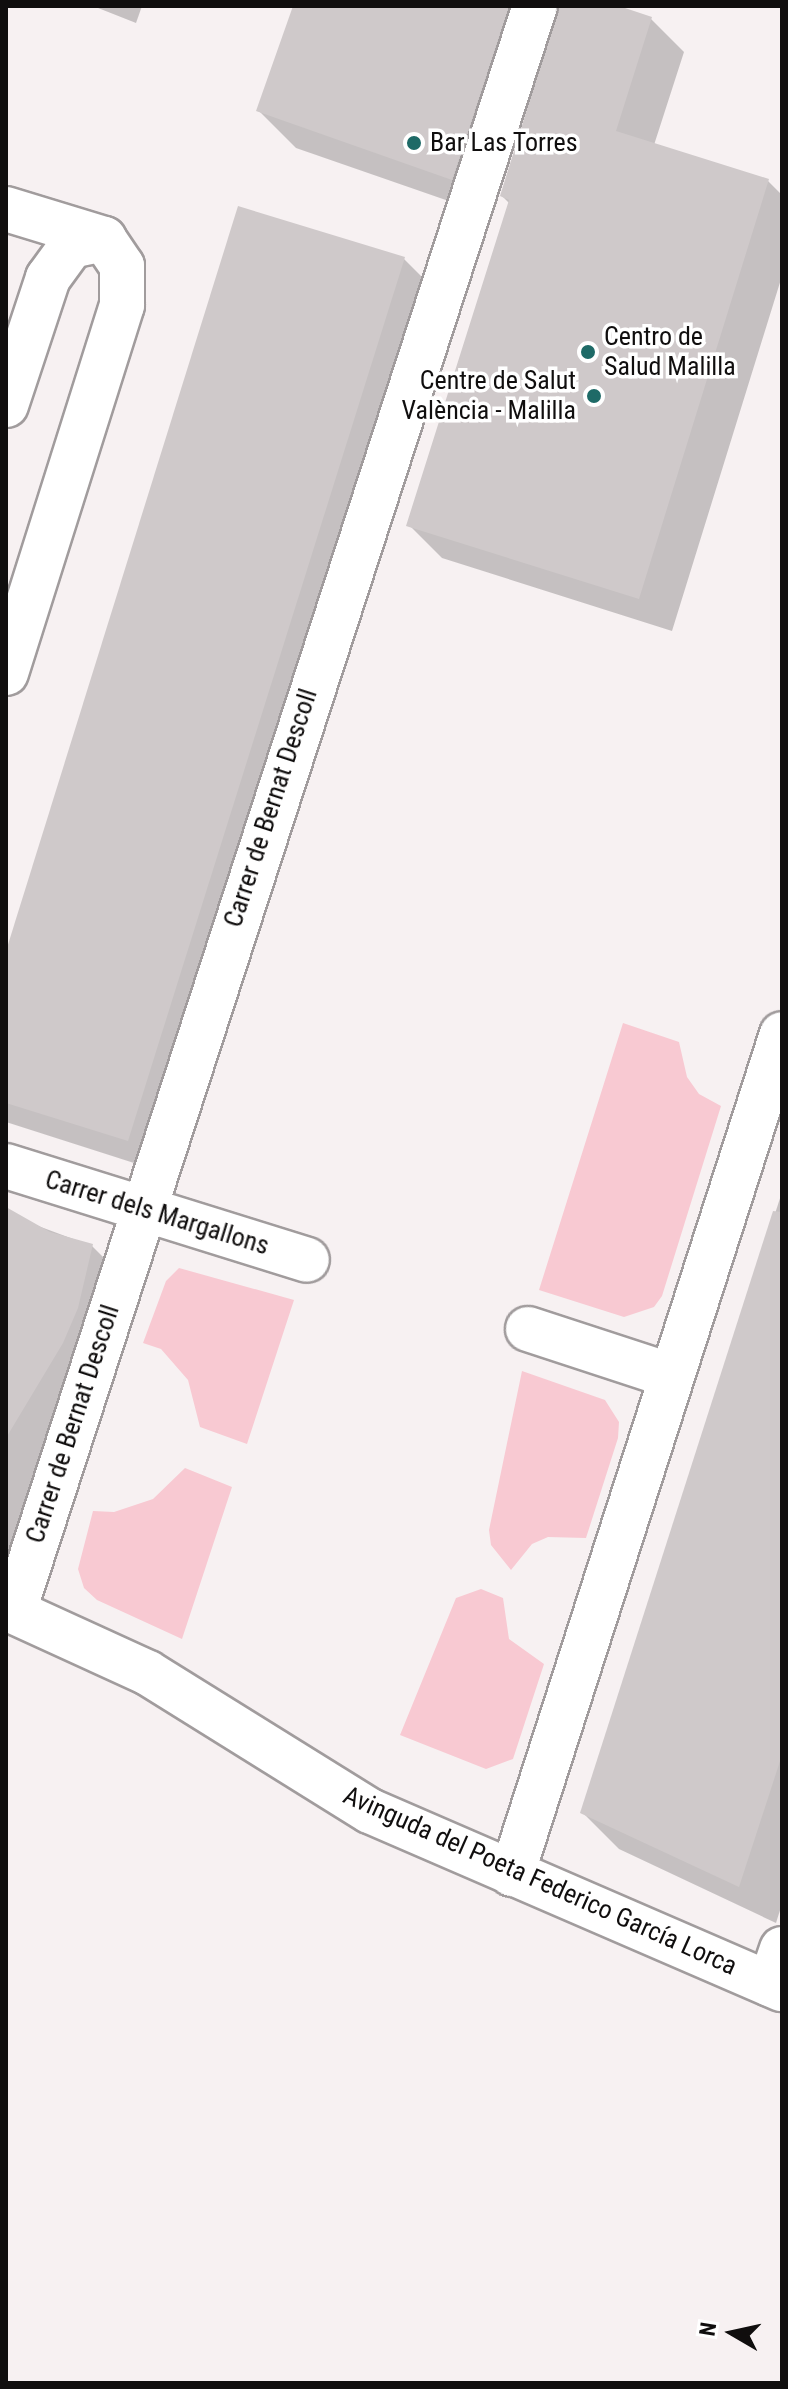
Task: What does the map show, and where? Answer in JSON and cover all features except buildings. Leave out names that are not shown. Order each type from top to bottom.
[{"type":"street","name":"Carrer de Bernat Descoll","points":[[10,1609],[535,6]]},
{"type":"street","points":[[6,209],[104,239],[122,266],[122,305],[6,673]]},
{"type":"street","points":[[6,405],[48,278],[71,246],[104,239]]},
{"type":"street","points":[[512,1874],[780,1045]]},
{"type":"street","name":"Carrer dels Margallons","points":[[6,1166],[307,1260]]},
{"type":"street","points":[[528,1329],[672,1376]]},
{"type":"street","name":"Avinguda del Poeta Federico García Lorca","points":[[10,1609],[148,1673],[370,1811],[512,1874],[778,1974]]},
{"type":"shaded area","points":[[623,1023],[679,1042],[687,1077],[699,1094],[721,1106],[662,1296],[654,1307],[624,1317],[539,1290]]},
{"type":"shaded area","points":[[179,1268],[294,1300],[247,1444],[200,1427],[188,1380],[161,1349],[143,1343],[166,1281]]},
{"type":"shaded area","points":[[522,1371],[605,1400],[619,1422],[618,1438],[586,1538],[548,1537],[532,1544],[511,1570],[491,1545],[489,1530]]},
{"type":"shaded area","points":[[185,1468],[232,1487],[182,1639],[97,1600],[84,1588],[78,1569],[93,1511],[114,1512],[153,1499]]},
{"type":"shaded area","points":[[481,1589],[503,1598],[509,1639],[544,1664],[513,1759],[486,1769],[400,1735],[456,1598]]},
{"type":"place","name":"Bar Las Torres","points":[[414,143]]},
{"type":"place","name":"Centro de Salud Malilla","points":[[588,352]]},
{"type":"place","name":"Centre de Salut València - Malilla","points":[[594,396]]}]
